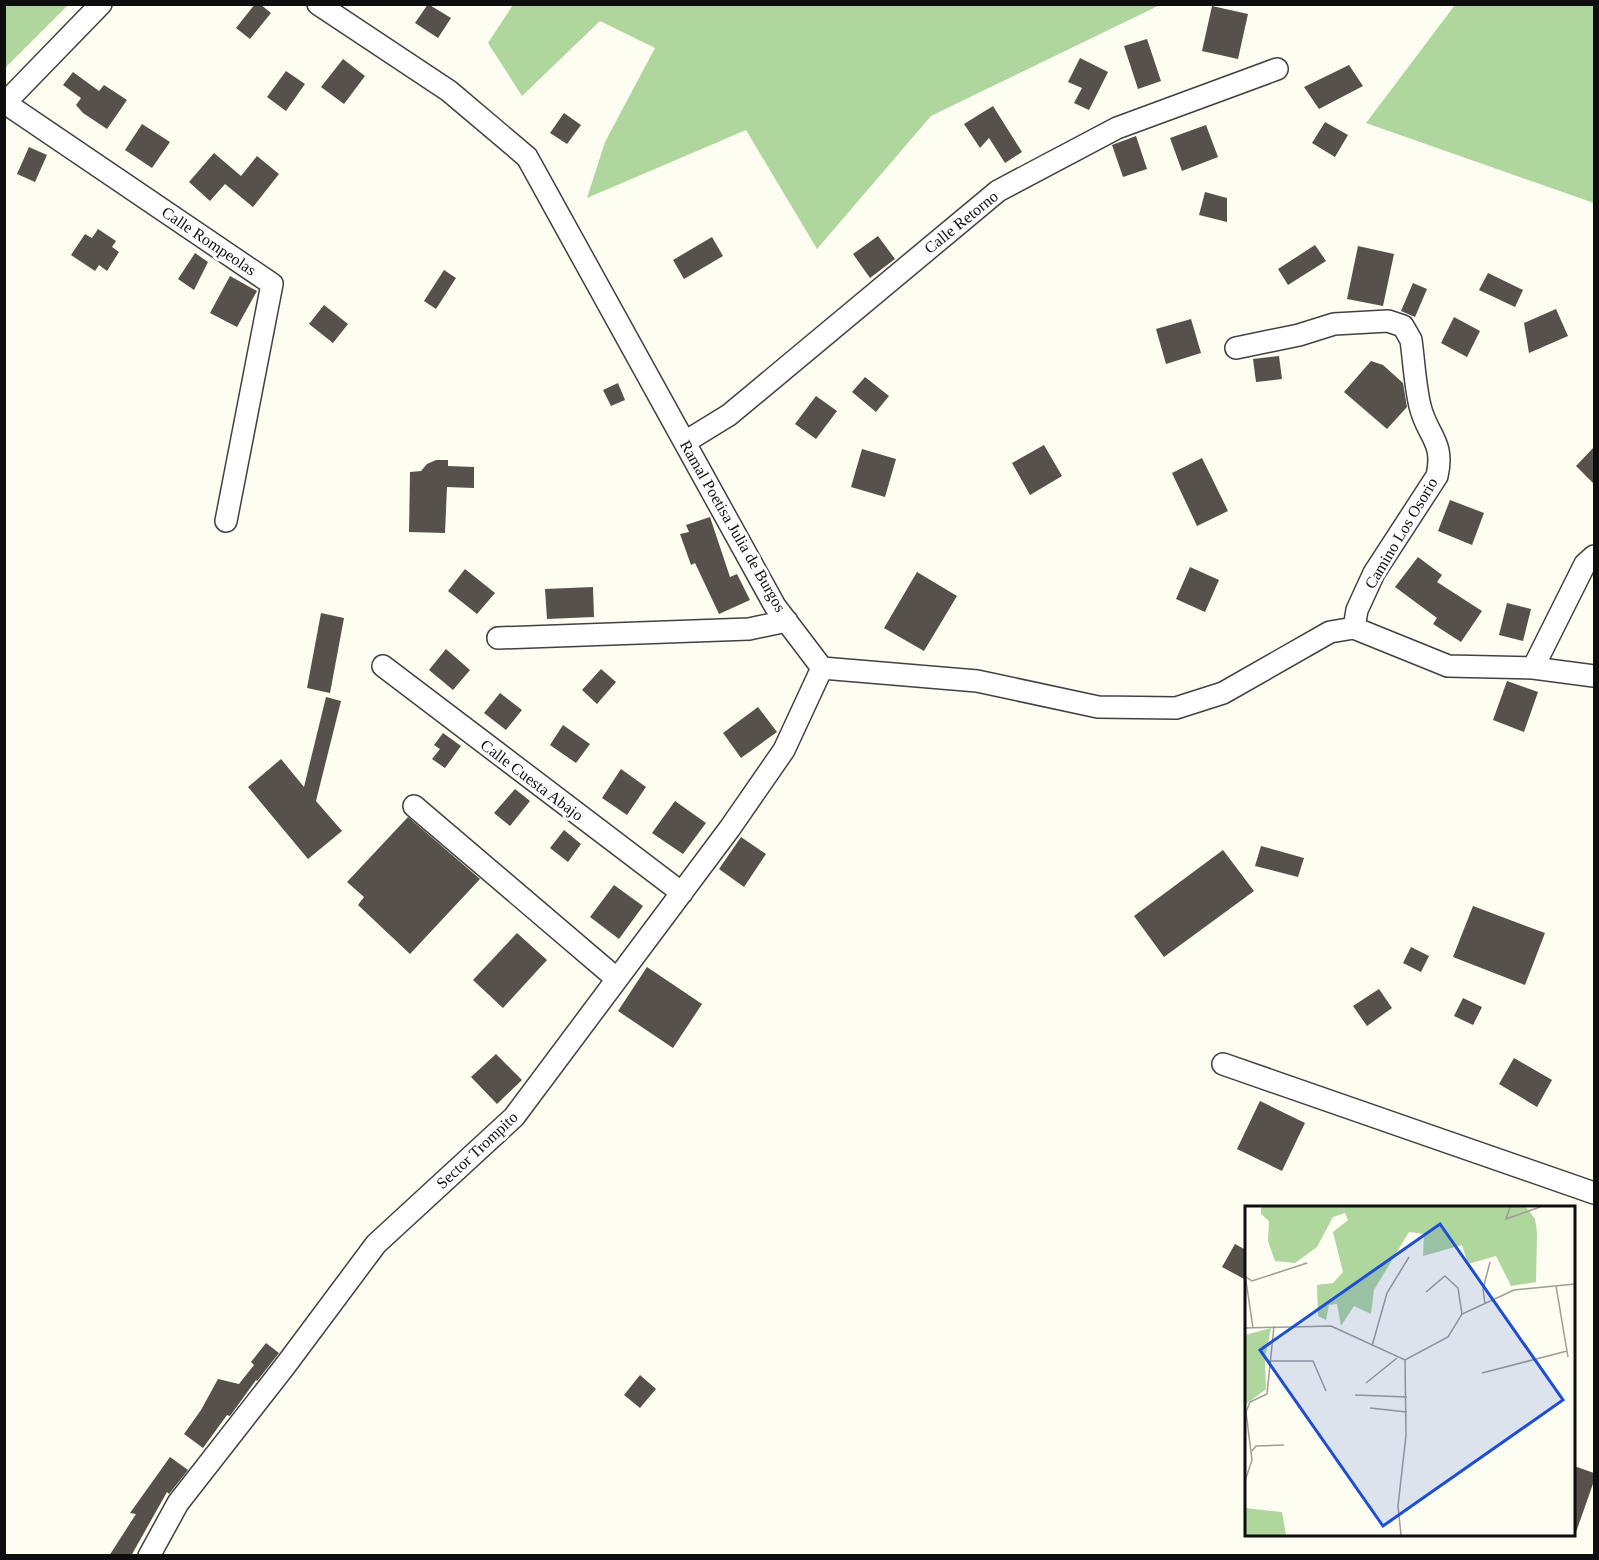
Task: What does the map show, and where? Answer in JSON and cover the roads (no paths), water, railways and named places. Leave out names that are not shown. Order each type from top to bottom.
[{"type":"street","points":[[5,103],[101,4]]},
{"type":"street","name":"Ramal Poetisa Julia de Burgos","points":[[318,4],[449,91],[527,157],[775,606],[822,668]]},
{"type":"street","name":"Calle Retorno","points":[[685,442],[729,416],[998,191],[1117,128],[1277,69]]},
{"type":"street","name":"Calle Rompeolas","points":[[5,103],[272,284],[226,521]]},
{"type":"street","name":"Camino Los Osorio","points":[[1236,348],[1299,335],[1334,324],[1388,321],[1403,326],[1411,340],[1420,403],[1423,415],[1437,442],[1440,461],[1437,476],[1374,573],[1357,610],[1354,628]]},
{"type":"street","points":[[1533,668],[1585,564],[1594,556]]},
{"type":"street","points":[[498,638],[749,629],[787,621]]},
{"type":"street","points":[[822,668],[977,681],[1098,707],[1176,708],[1223,693],[1330,632],[1354,628],[1448,666],[1533,668],[1594,676]]},
{"type":"street","name":"Calle Cuesta Abajo","points":[[383,666],[682,893]]},
{"type":"street","name":"Sector Trompito","points":[[149,1556],[178,1503],[285,1366],[376,1244],[514,1117],[730,828],[784,750],[822,668]]},
{"type":"street","points":[[414,806],[617,979]]},
{"type":"street","points":[[1223,1064],[1594,1193]]}]
